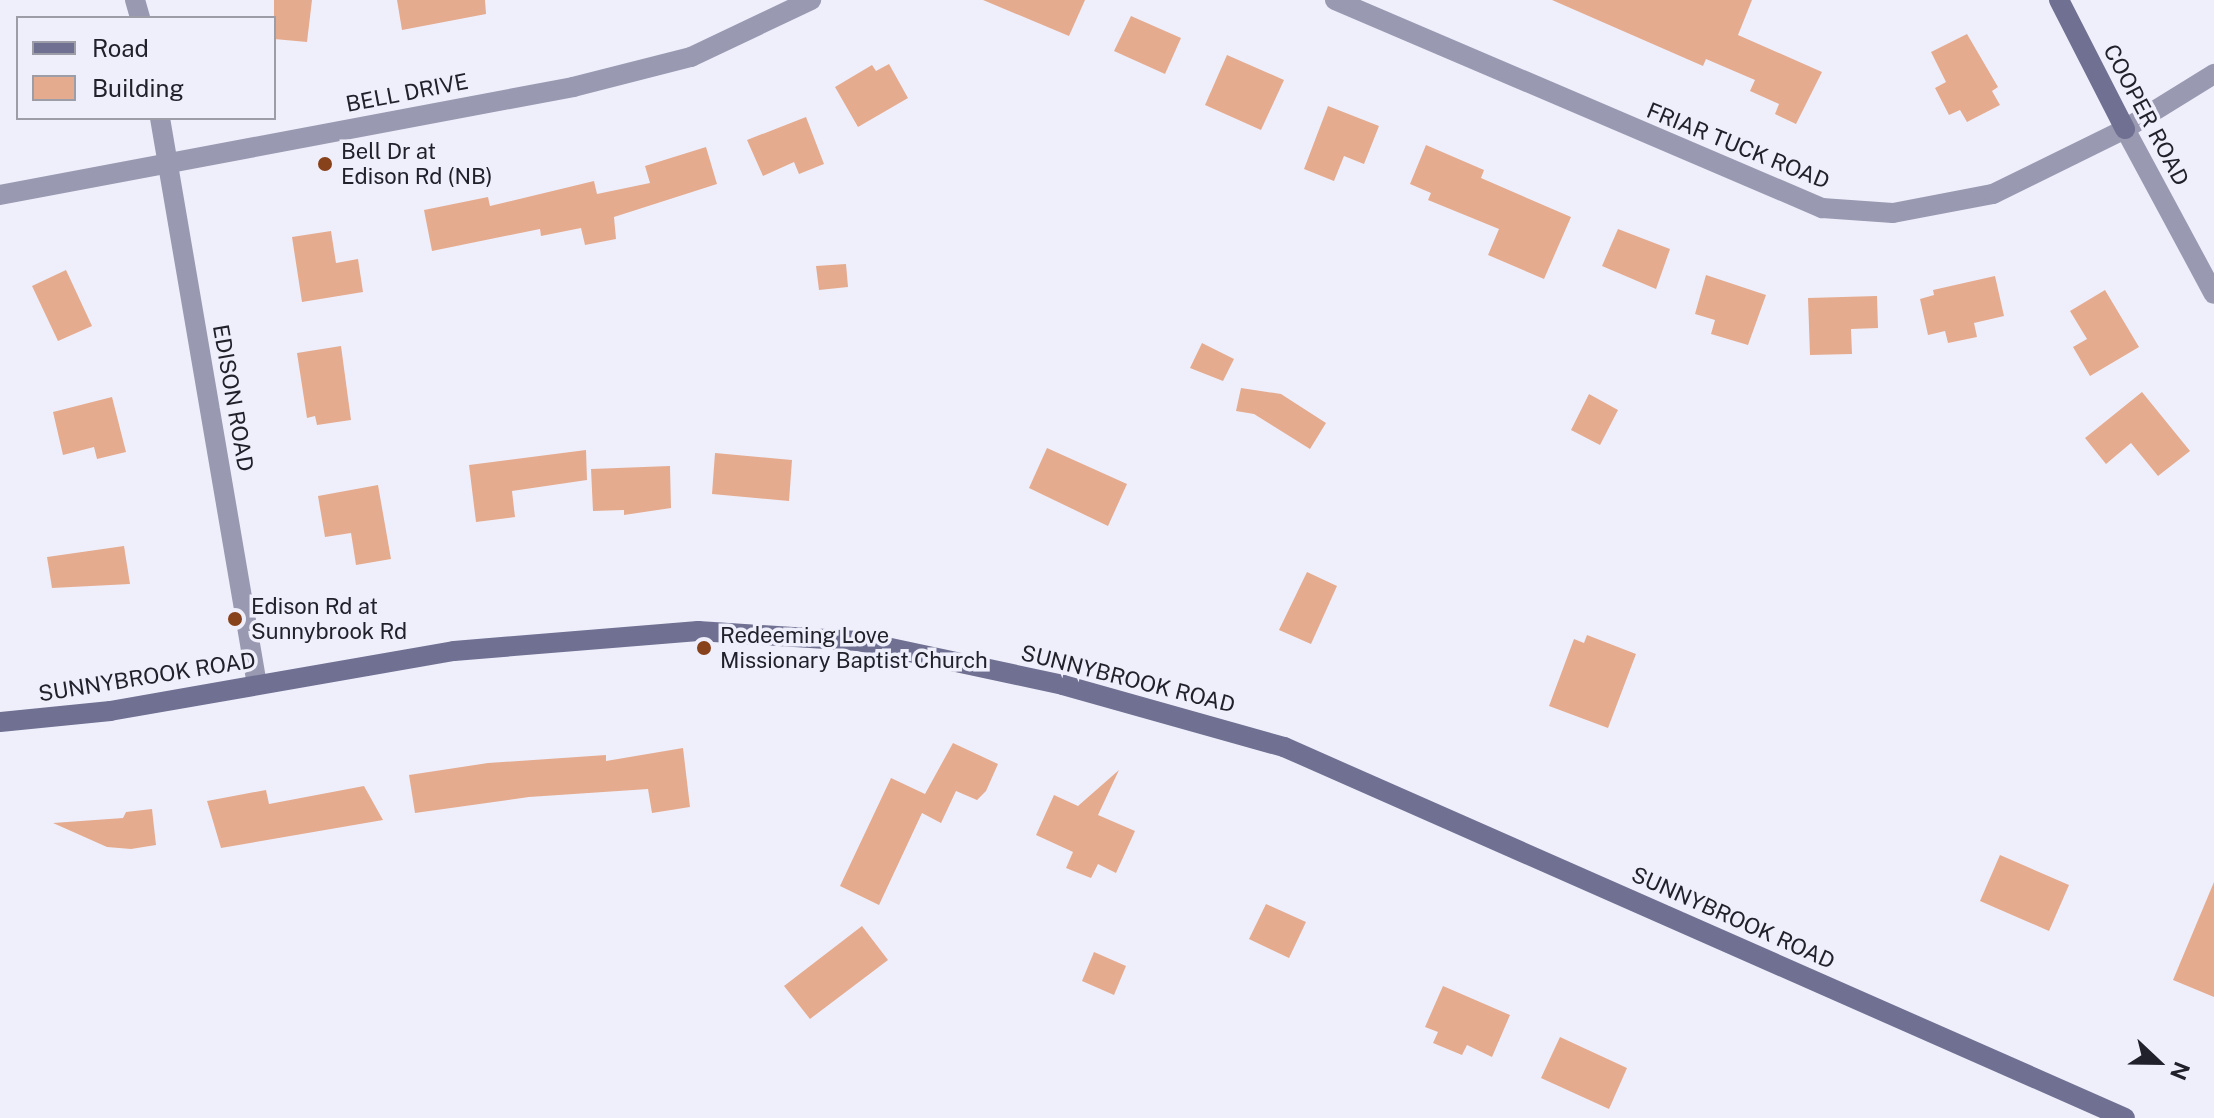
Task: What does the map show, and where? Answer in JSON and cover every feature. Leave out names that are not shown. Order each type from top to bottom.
[{"type":"main road","name":"COOPER ROAD","points":[[2059,0],[2125,129]]},
{"type":"main road","name":"SUNNYBROOK ROAD","points":[[0,722],[110,711],[454,651],[698,631],[858,641],[1063,685],[1284,747],[2125,1118]]},
{"type":"street","name":"BELL DRIVE","points":[[0,195],[588,83],[691,57],[811,0]]},
{"type":"street","name":"FRIAR TUCK ROAD","points":[[1335,0],[1822,208],[1893,213],[1993,194],[2125,129],[2214,74]]},
{"type":"street","name":"EDISON ROAD","points":[[160,120],[257,685]]},
{"type":"street","name":"COOPER ROAD","points":[[2125,129],[2214,294]]},
{"type":"building","points":[[274,0],[312,0],[307,42],[276,39]]},
{"type":"building","points":[[397,0],[485,0],[486,14],[402,30]]},
{"type":"building","points":[[983,0],[1085,0],[1069,36]]},
{"type":"building","points":[[1552,0],[1752,0],[1738,35],[1822,72],[1796,124],[1775,114],[1779,104],[1750,91],[1755,80],[1706,59],[1703,66]]},
{"type":"building","points":[[1131,16],[1181,38],[1165,74],[1114,51]]},
{"type":"building","points":[[1967,34],[1998,87],[1992,91],[2000,105],[1967,122],[1960,110],[1949,115],[1935,88],[1946,82],[1931,52]]},
{"type":"building","points":[[1227,55],[1284,80],[1261,130],[1205,105]]},
{"type":"building","points":[[889,64],[908,98],[858,127],[835,87],[872,65],[876,71]]},
{"type":"building","points":[[1328,106],[1379,126],[1364,164],[1344,156],[1334,181],[1304,169]]},
{"type":"building","points":[[806,117],[824,164],[799,174],[794,162],[763,176],[747,140]]},
{"type":"building","points":[[1426,145],[1484,170],[1481,178],[1571,217],[1544,279],[1488,255],[1499,229],[1428,200],[1431,193],[1410,184]]},
{"type":"building","points":[[706,147],[717,184],[614,217],[616,239],[585,245],[581,228],[541,236],[540,229],[432,251],[424,210],[488,197],[490,206],[594,181],[597,194],[650,183],[645,166]]},
{"type":"building","points":[[1618,229],[1670,249],[1656,289],[1602,266]]},
{"type":"building","points":[[331,231],[336,263],[358,259],[363,292],[302,302],[292,237]]},
{"type":"building","points":[[846,264],[848,287],[819,290],[816,266]]},
{"type":"building","points":[[66,270],[92,326],[58,341],[32,286]]},
{"type":"building","points":[[1706,275],[1766,295],[1748,345],[1711,334],[1715,320],[1695,314]]},
{"type":"building","points":[[1995,276],[2004,316],[1974,323],[1977,337],[1948,343],[1945,331],[1928,335],[1920,299],[1934,295],[1933,290]]},
{"type":"building","points":[[2105,290],[2139,347],[2090,376],[2073,347],[2087,339],[2070,311]]},
{"type":"building","points":[[1877,296],[1878,328],[1851,329],[1852,354],[1810,355],[1808,298]]},
{"type":"building","points":[[1202,343],[1234,359],[1223,381],[1190,368]]},
{"type":"building","points":[[341,346],[351,420],[317,425],[315,416],[307,418],[297,353]]},
{"type":"building","points":[[1241,388],[1281,394],[1326,423],[1310,449],[1254,414],[1236,411]]},
{"type":"building","points":[[2142,392],[2190,451],[2158,476],[2131,443],[2106,464],[2085,438]]},
{"type":"building","points":[[1589,394],[1618,410],[1600,445],[1571,430]]},
{"type":"building","points":[[112,397],[126,452],[97,459],[94,447],[63,455],[53,412]]},
{"type":"building","points":[[1047,448],[1127,484],[1108,526],[1029,488]]},
{"type":"building","points":[[586,450],[587,480],[512,491],[515,517],[476,522],[469,465]]},
{"type":"building","points":[[715,453],[792,460],[789,501],[712,494]]},
{"type":"building","points":[[670,466],[671,508],[624,515],[624,510],[593,511],[591,469]]},
{"type":"building","points":[[378,485],[391,559],[356,565],[351,533],[325,537],[318,496]]},
{"type":"building","points":[[124,546],[130,584],[52,588],[47,557]]},
{"type":"building","points":[[1307,572],[1337,586],[1311,644],[1279,630]]},
{"type":"building","points":[[1587,635],[1636,654],[1608,728],[1549,706],[1574,639],[1584,643]]},
{"type":"building","points":[[953,743],[998,764],[986,791],[977,800],[956,791],[941,823],[922,813],[879,905],[840,886],[891,778],[925,794]]},
{"type":"building","points":[[683,748],[690,807],[652,813],[648,789],[529,797],[415,813],[409,775],[488,763],[606,755],[606,761]]},
{"type":"building","points":[[1119,770],[1098,815],[1135,831],[1116,873],[1098,864],[1091,878],[1066,868],[1073,852],[1036,835],[1054,795],[1078,806]]},
{"type":"building","points":[[364,786],[383,820],[221,848],[207,801],[266,790],[269,804]]},
{"type":"building","points":[[152,809],[156,845],[131,849],[107,847],[53,823],[123,818],[126,812]]},
{"type":"building","points":[[2000,855],[2069,885],[2049,931],[1980,901]]},
{"type":"building","points":[[2214,882],[2214,997],[2173,980]]},
{"type":"building","points":[[1266,904],[1306,922],[1289,958],[1249,939]]},
{"type":"building","points":[[862,926],[888,960],[810,1019],[784,986]]},
{"type":"building","points":[[1094,952],[1126,966],[1114,995],[1082,981]]},
{"type":"building","points":[[1443,986],[1510,1015],[1492,1057],[1467,1045],[1462,1055],[1433,1043],[1438,1032],[1425,1027]]},
{"type":"building","points":[[1560,1037],[1627,1068],[1609,1109],[1541,1078]]},
{"type":"place","name":"Bell Dr at Edison Rd (NB)","points":[[325,164]]},
{"type":"place","name":"Edison Rd at Sunnybrook Rd","points":[[235,619]]},
{"type":"place","name":"Redeeming Love Missionary Baptist Church","points":[[704,648]]}]
